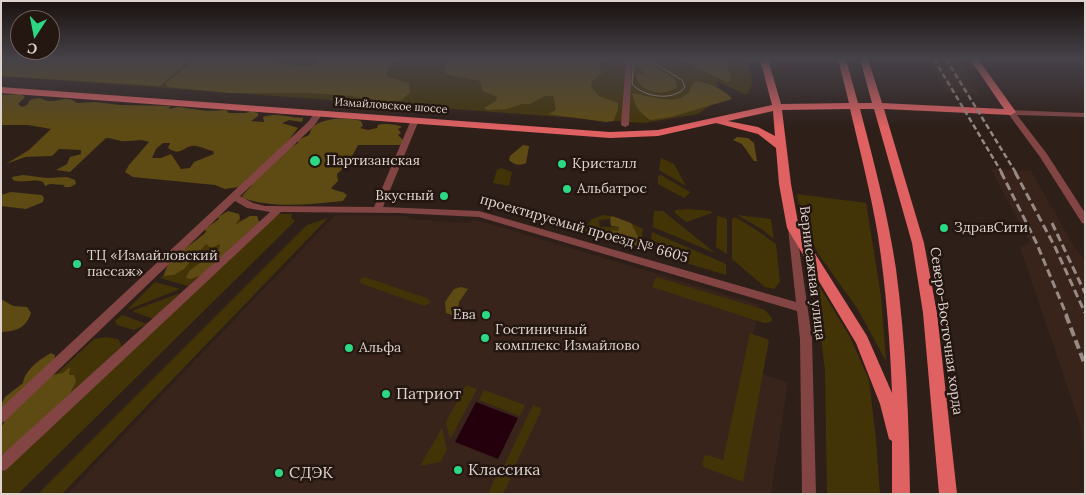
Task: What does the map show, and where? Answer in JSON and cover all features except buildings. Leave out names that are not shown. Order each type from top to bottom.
[{"type":"main road","name":"Вернисажная улица","points":[[770,82],[777,106],[793,228]]},
{"type":"main road","points":[[848,82],[876,195],[894,307],[899,380],[902,494]]},
{"type":"main road","name":"Северо-Восточная хорда","points":[[871,82],[918,243],[930,312],[948,494]]},
{"type":"main road","points":[[990,82],[1011,112]]},
{"type":"main road","name":"Измайловское шоссе","points":[[1,90],[610,135],[658,133],[777,106],[863,105],[1011,112]]},
{"type":"main road","points":[[711,122],[738,124],[761,130],[776,140],[782,148]]},
{"type":"main road","points":[[793,228],[844,309],[877,373],[888,404],[901,458]]},
{"type":"street","points":[[625,125],[628,82]]},
{"type":"street","points":[[1011,112],[1085,116]]},
{"type":"street","points":[[1011,112],[1049,163],[1085,221]]},
{"type":"street","points":[[1,417],[311,124],[320,113]]},
{"type":"street","points":[[377,210],[415,120]]},
{"type":"street","name":"проектируемый проезд № 6605","points":[[234,197],[256,208],[278,210],[377,210],[479,214],[803,308]]},
{"type":"street","points":[[1,465],[278,210]]},
{"type":"street","name":"Вернисажная улица","points":[[793,228],[803,308],[808,371],[809,494]]},
{"type":"shaded area","points":[[84,82],[717,82],[718,100],[698,114],[644,123]]},
{"type":"shaded area","points":[[98,82],[164,82],[160,86]]},
{"type":"shaded area","points":[[406,82],[409,83],[410,92],[402,100],[394,102],[310,93],[229,93],[168,87],[166,83]]},
{"type":"shaded area","points":[[480,82],[592,82],[591,87],[599,96],[618,103],[618,109],[614,121],[606,122],[548,114],[556,110],[553,96],[545,96],[530,104],[522,104],[507,109],[487,110],[484,108],[496,101],[497,97],[483,91]]},
{"type":"shaded area","points":[[638,82],[676,82],[677,87],[666,92],[659,92],[646,89]]},
{"type":"shaded area","points":[[700,82],[716,87],[732,99],[671,117],[650,120],[643,115],[634,102],[632,93],[661,99],[682,97],[690,91],[692,84]]},
{"type":"shaded area","points":[[719,82],[752,82],[746,95]]},
{"type":"shaded area","points":[[940,82],[972,82],[980,95],[946,92]]},
{"type":"shaded area","points":[[21,94],[25,97],[18,104],[22,107],[27,105],[30,100],[40,98],[46,101],[70,99],[77,103],[95,102],[120,105],[170,106],[169,109],[178,107],[208,111],[226,110],[229,113],[246,113],[251,111],[258,113],[258,116],[251,121],[264,122],[263,117],[274,115],[303,118],[302,122],[289,120],[282,123],[298,128],[284,146],[284,151],[298,143],[298,140],[309,135],[316,124],[335,119],[361,121],[363,126],[360,128],[368,130],[377,128],[380,124],[400,126],[402,127],[398,129],[401,133],[398,135],[404,141],[400,145],[358,145],[348,164],[337,174],[338,181],[331,188],[347,195],[343,201],[293,205],[267,204],[243,198],[242,196],[252,185],[225,189],[215,185],[133,177],[125,172],[149,142],[143,140],[121,141],[106,138],[70,172],[56,170],[67,164],[70,157],[81,154],[81,150],[59,149],[52,156],[25,157],[6,164],[29,150],[51,129],[28,125],[1,125],[1,95]],"holes":[[[163,143],[170,143],[168,148],[173,151],[177,152],[196,146],[213,151],[214,154],[194,162],[190,168],[181,169],[171,154],[161,158],[152,158],[156,149]]]},
{"type":"shaded area","points":[[737,137],[748,138],[754,143],[757,161],[754,161],[742,144],[733,140]]},
{"type":"shaded area","points":[[523,145],[529,146],[526,163],[515,164],[509,160],[510,156]]},
{"type":"shaded area","points":[[661,158],[674,164],[686,186],[659,170]]},
{"type":"shaded area","points":[[501,168],[512,172],[509,186],[493,183],[497,170]]},
{"type":"shaded area","points":[[991,169],[1031,171],[1075,248],[1085,260],[1085,455],[1079,421],[1020,247],[1030,242]]},
{"type":"shaded area","points":[[23,175],[47,178],[67,177],[75,180],[76,184],[70,187],[50,184],[45,186],[43,182],[17,181],[13,180],[12,177]]},
{"type":"shaded area","points":[[661,175],[690,193],[684,198],[658,184],[658,176]]},
{"type":"shaded area","points":[[11,192],[42,195],[44,198],[43,202],[26,209],[1,206],[1,195]]},
{"type":"shaded area","points":[[797,194],[866,203],[881,296],[886,361],[857,308],[819,255],[803,223]]},
{"type":"shaded area","points":[[675,210],[711,211],[712,213],[686,222],[675,213]]},
{"type":"shaded area","points":[[228,211],[239,214],[240,221],[250,216],[257,216],[259,222],[188,286],[160,278]]},
{"type":"shaded area","points":[[228,211],[239,214],[240,218],[235,225],[250,216],[257,216],[259,222],[200,276],[190,279],[186,278],[189,271],[219,249],[220,244],[211,248],[206,244],[184,269],[174,275],[164,276],[166,269],[175,257],[206,232],[205,229],[219,219],[218,217]]},
{"type":"shaded area","points":[[654,211],[663,211],[715,253],[653,227]]},
{"type":"shaded area","points":[[274,214],[292,214],[291,218],[295,221],[18,494],[1,494],[1,466]]},
{"type":"shaded area","name":"Гостиничный комплекс Измайлово","points":[[335,215],[407,216],[410,219],[467,223],[473,220],[760,305],[745,369],[788,382],[771,494],[67,494]]},
{"type":"shaded area","points":[[603,215],[612,216],[610,219],[599,220],[600,227],[619,227],[618,232],[607,230],[606,235],[633,245],[637,246],[639,238],[631,223],[643,229],[640,249],[582,231],[592,219]]},
{"type":"shaded area","points":[[737,215],[771,219],[774,239],[760,228]]},
{"type":"shaded area","points":[[612,216],[631,223],[639,238],[637,246],[606,235],[606,230],[618,231],[619,227],[611,226],[610,219]]},
{"type":"shaded area","points":[[718,216],[727,219],[727,254],[716,247]]},
{"type":"shaded area","points":[[735,217],[776,244],[780,282],[774,289],[765,287],[732,259],[732,219]]},
{"type":"shaded area","points":[[328,218],[62,494],[38,494],[307,225]]},
{"type":"shaded area","points":[[652,232],[726,264],[726,275],[657,254],[662,244],[651,240]]},
{"type":"shaded area","points":[[813,276],[850,337],[869,380],[880,494],[827,494],[825,370]]},
{"type":"shaded area","points":[[365,277],[429,299],[430,303],[424,306],[360,283],[360,279]]},
{"type":"shaded area","points":[[656,277],[765,310],[772,318],[771,322],[764,323],[652,287]]},
{"type":"shaded area","points":[[155,282],[180,289],[127,310]]},
{"type":"shaded area","points":[[461,287],[468,289],[459,302],[458,310],[452,315],[446,313],[445,302],[454,289]]},
{"type":"shaded area","points":[[180,293],[153,319],[132,311]]},
{"type":"shaded area","points":[[1,299],[13,306],[27,307],[31,313],[24,325],[16,330],[1,332]]},
{"type":"shaded area","points":[[122,315],[147,324],[134,330],[117,325],[115,321]]},
{"type":"shaded area","points":[[750,333],[769,340],[743,482],[704,467],[702,464],[704,456],[707,455],[723,460]]},
{"type":"shaded area","points":[[106,337],[118,339],[122,346],[1,458],[1,426],[94,339]]},
{"type":"shaded area","points":[[51,353],[55,355],[52,375],[63,373],[70,367],[69,375],[74,375],[76,381],[70,394],[8,451],[1,455],[1,428],[6,418],[1,405],[5,397],[23,383],[24,378],[34,365]]},
{"type":"shaded area","points":[[466,385],[477,389],[450,439],[446,422]]},
{"type":"shaded area","points":[[484,390],[525,405],[520,416],[479,400]]},
{"type":"shaded area","points":[[476,402],[518,418],[498,459],[455,442]]},
{"type":"shaded area","points":[[533,405],[542,409],[513,470],[504,466]]},
{"type":"shaded area","points":[[442,428],[447,450],[440,462],[420,466]]},
{"type":"shaded area","points":[[499,469],[512,475],[503,494],[488,494]]},
{"type":"tram line","points":[[632,82],[632,84],[643,92],[658,96],[674,95],[680,92],[685,87],[683,82]]},
{"type":"railway","points":[[948,82],[1002,173]]},
{"type":"railway","points":[[960,82],[1016,173]]},
{"type":"railway","points":[[1001,172],[1036,242],[1067,316]]},
{"type":"railway","points":[[1015,172],[1055,247],[1085,313]]},
{"type":"railway","points":[[1052,223],[1085,293]]},
{"type":"railway","points":[[1066,315],[1085,365]]},
{"type":"place","name":"Партизанская","points":[[315,161]]},
{"type":"place","name":"Кристалл","points":[[562,164]]},
{"type":"place","name":"Альбатрос","points":[[567,189]]},
{"type":"place","name":"Вкусный","points":[[444,196]]},
{"type":"place","name":"ЗдравСити","points":[[944,228]]},
{"type":"place","name":"ТЦ «Измайловский пассаж»","points":[[77,264]]},
{"type":"place","name":"Ева","points":[[486,315]]},
{"type":"place","name":"Гостиничный комплекс Измайлово","points":[[485,338]]},
{"type":"place","name":"Альфа","points":[[349,348]]},
{"type":"place","name":"Патриот","points":[[386,394]]},
{"type":"place","name":"Классика","points":[[458,470]]},
{"type":"place","name":"СДЭК","points":[[279,473]]}]
